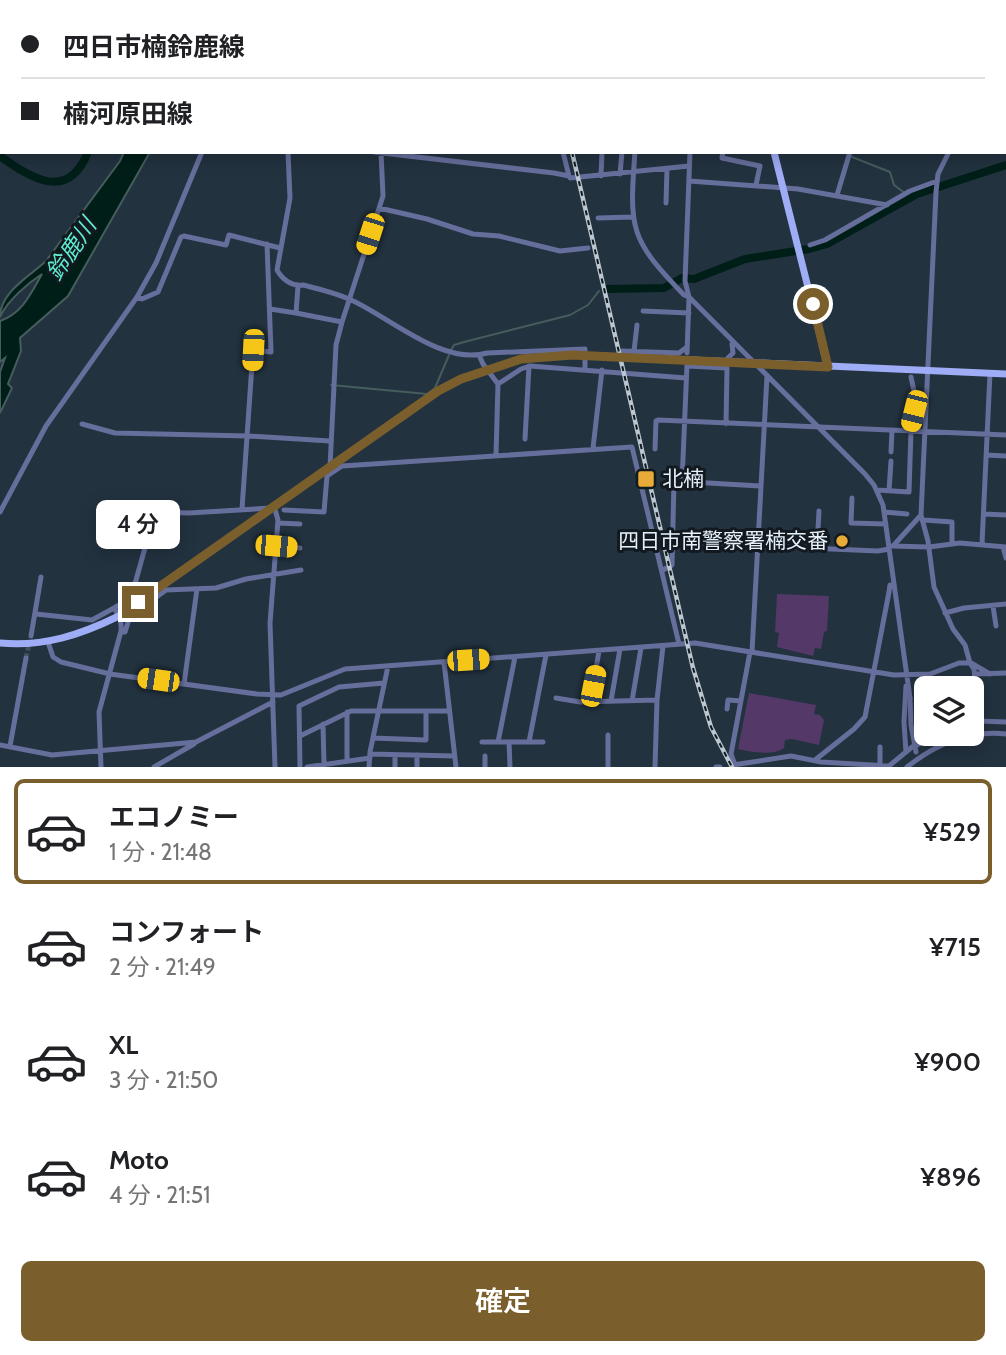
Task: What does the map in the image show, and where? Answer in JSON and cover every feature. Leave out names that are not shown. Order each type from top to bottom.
[{"type":"main road","points":[[774,154],[828,367]]},
{"type":"main road","points":[[0,643],[48,642],[79,635],[119,616],[160,591],[273,507],[438,391],[461,379],[521,359],[572,355],[1006,374]]},
{"type":"street","points":[[0,512],[46,426],[136,297],[156,263],[201,154]]},
{"type":"street","points":[[288,154],[290,198],[277,270],[282,278],[298,286],[303,285],[349,299],[405,332],[450,351],[479,355],[585,349],[584,369]]},
{"type":"street","points":[[284,510],[324,512],[336,345],[383,196],[378,154]]},
{"type":"street","points":[[386,154],[570,178],[689,166]]},
{"type":"street","points":[[564,154],[569,176]]},
{"type":"street","points":[[601,176],[602,154]]},
{"type":"street","points":[[620,174],[622,154]]},
{"type":"street","points":[[635,154],[632,216],[641,246],[672,283],[818,427],[870,480],[877,491],[890,547],[910,698],[911,725],[918,755]]},
{"type":"street","points":[[622,351],[679,353],[687,350],[689,297],[685,278],[690,154]]},
{"type":"street","points":[[723,154],[722,158],[760,166],[757,186]]},
{"type":"street","points":[[948,154],[940,169],[936,192],[923,517],[934,587],[956,634],[965,645],[975,674],[1006,673]]},
{"type":"street","points":[[837,195],[849,155]]},
{"type":"street","points":[[666,203],[667,169]]},
{"type":"street","points":[[689,181],[783,188],[887,205]]},
{"type":"street","points":[[810,245],[825,240],[907,194],[937,182]]},
{"type":"street","points":[[379,208],[473,234],[499,236],[560,251],[588,248]]},
{"type":"street","points":[[598,218],[632,216]]},
{"type":"street","points":[[136,297],[142,299],[158,292],[184,236],[226,245],[229,235],[281,248]]},
{"type":"street","points":[[242,509],[253,350],[271,352],[267,244]]},
{"type":"street","points":[[268,270],[277,270]]},
{"type":"street","points":[[296,313],[298,286]]},
{"type":"street","points":[[270,309],[342,321]]},
{"type":"street","points":[[643,311],[689,313]]},
{"type":"street","points":[[634,351],[637,325]]},
{"type":"street","points":[[724,362],[733,353],[732,342]]},
{"type":"street","points":[[479,355],[498,384],[496,456]]},
{"type":"street","points":[[498,384],[529,366],[686,378]]},
{"type":"street","points":[[525,439],[529,366]]},
{"type":"street","points":[[682,482],[687,366],[727,369],[726,424]]},
{"type":"street","points":[[593,449],[602,370]]},
{"type":"street","points":[[982,544],[990,373]]},
{"type":"street","points":[[767,376],[751,652],[732,754],[734,765],[755,764],[791,756],[888,767],[906,752]]},
{"type":"street","points":[[877,491],[909,492],[910,431],[916,396],[911,377]]},
{"type":"street","points":[[655,449],[656,421],[1006,435]]},
{"type":"street","points":[[82,424],[115,433],[330,441]]},
{"type":"street","points":[[891,452],[892,430]]},
{"type":"street","points":[[327,471],[342,466],[632,447],[679,645]]},
{"type":"street","points":[[986,455],[1006,456]]},
{"type":"street","points":[[889,491],[891,461]]},
{"type":"street","points":[[663,570],[672,565],[674,481],[760,486]]},
{"type":"street","points":[[852,498],[851,523],[886,524]]},
{"type":"street","points":[[36,614],[92,620],[131,598],[155,512],[189,513],[273,507],[277,512],[278,523],[270,623],[275,767]]},
{"type":"street","points":[[817,548],[819,510]]},
{"type":"street","points":[[884,512],[907,514]]},
{"type":"street","points":[[984,514],[1006,515]]},
{"type":"street","points":[[923,517],[952,522],[952,543]]},
{"type":"street","points":[[890,547],[923,517]]},
{"type":"street","points":[[278,523],[300,524]]},
{"type":"street","points":[[672,542],[878,551],[890,547],[982,544],[1005,547],[1006,558]]},
{"type":"street","points":[[276,546],[300,548]]},
{"type":"street","points":[[121,631],[125,632],[130,616],[160,591],[216,588],[246,579],[301,570]]},
{"type":"street","points":[[31,636],[41,576]]},
{"type":"street","points":[[815,760],[861,723],[868,706],[890,585],[894,584]]},
{"type":"street","points":[[184,684],[197,589]]},
{"type":"street","points":[[945,613],[964,607],[1006,604]]},
{"type":"street","points":[[993,606],[996,626]]},
{"type":"street","points":[[101,767],[99,712],[122,623],[114,608]]},
{"type":"street","points":[[48,642],[53,657],[61,662],[110,674],[272,695],[281,695],[340,670],[702,644],[907,676],[930,674],[959,663],[970,663],[990,674]]},
{"type":"street","points":[[655,767],[657,700],[663,646]]},
{"type":"street","points":[[632,701],[641,648]]},
{"type":"street","points":[[611,701],[620,649]]},
{"type":"street","points":[[593,686],[599,651]]},
{"type":"street","points":[[529,742],[546,655]]},
{"type":"street","points":[[498,742],[515,657]]},
{"type":"street","points":[[10,746],[26,658]]},
{"type":"street","points":[[444,662],[456,767]]},
{"type":"street","points":[[369,767],[387,666]]},
{"type":"street","points":[[300,767],[299,706],[339,687],[384,683]]},
{"type":"street","points":[[906,752],[904,722],[908,685]]},
{"type":"street","points":[[556,698],[580,702],[657,700]]},
{"type":"street","points":[[727,709],[728,700],[741,701]]},
{"type":"street","points":[[154,767],[273,702]]},
{"type":"street","points":[[373,738],[426,740],[426,711]]},
{"type":"street","points":[[300,736],[346,712],[449,712]]},
{"type":"street","points":[[346,712],[347,761]]},
{"type":"street","points":[[984,721],[1006,722]]},
{"type":"street","points":[[323,724],[324,764]]},
{"type":"street","points":[[907,767],[918,755],[965,737],[989,733],[1006,734]]},
{"type":"street","points":[[608,736],[608,767]]},
{"type":"street","points":[[0,745],[52,755],[196,742]]},
{"type":"street","points":[[482,742],[543,742]]},
{"type":"street","points":[[509,742],[510,767]]},
{"type":"street","points":[[880,747],[880,764]]},
{"type":"street","points":[[906,752],[918,755]]},
{"type":"street","points":[[395,755],[395,767]]},
{"type":"street","points":[[417,755],[417,767]]},
{"type":"street","points":[[867,764],[868,755]]},
{"type":"street","points":[[307,767],[370,756],[454,756]]},
{"type":"street","points":[[485,756],[485,767]]},
{"type":"shaded area","points":[[777,594],[829,596],[827,631],[824,632],[821,649],[815,648],[813,656],[777,647]]},
{"type":"shaded area","points":[[749,693],[816,705],[814,714],[820,715],[824,720],[819,745],[792,739],[785,740],[784,748],[774,752],[738,749]]},
{"type":"water","name":"鈴鹿川","points":[[123,154],[149,154],[68,296],[20,338],[21,351],[8,384],[12,388],[0,413],[0,372],[5,358],[0,362],[0,321],[20,308],[42,274],[18,293],[0,317],[1,308],[10,292],[46,261]]},
{"type":"waterway","points":[[0,156],[37,178],[60,181],[70,177],[80,167],[87,154]]},
{"type":"waterway","points":[[852,157],[890,172],[894,185],[910,197]]},
{"type":"waterway","points":[[607,289],[664,288],[682,278],[694,279],[745,259],[827,244],[917,194],[1006,165]]},
{"type":"waterway","points":[[451,350],[454,345],[464,342],[570,315],[588,305],[599,291]]},
{"type":"waterway","points":[[331,385],[427,394],[435,388],[449,355]]},
{"type":"tunnel","points":[[26,658],[30,640]]},
{"type":"railway","points":[[572,154],[693,668],[711,727],[732,767]]},
{"type":"place","name":"北楠","points":[[646,479]]},
{"type":"place","name":"四日市南警察署楠交番","points":[[842,541]]},
{"type":"route","points":[[138,602],[438,391],[461,379],[521,359],[572,355],[828,367],[813,304]]}]
